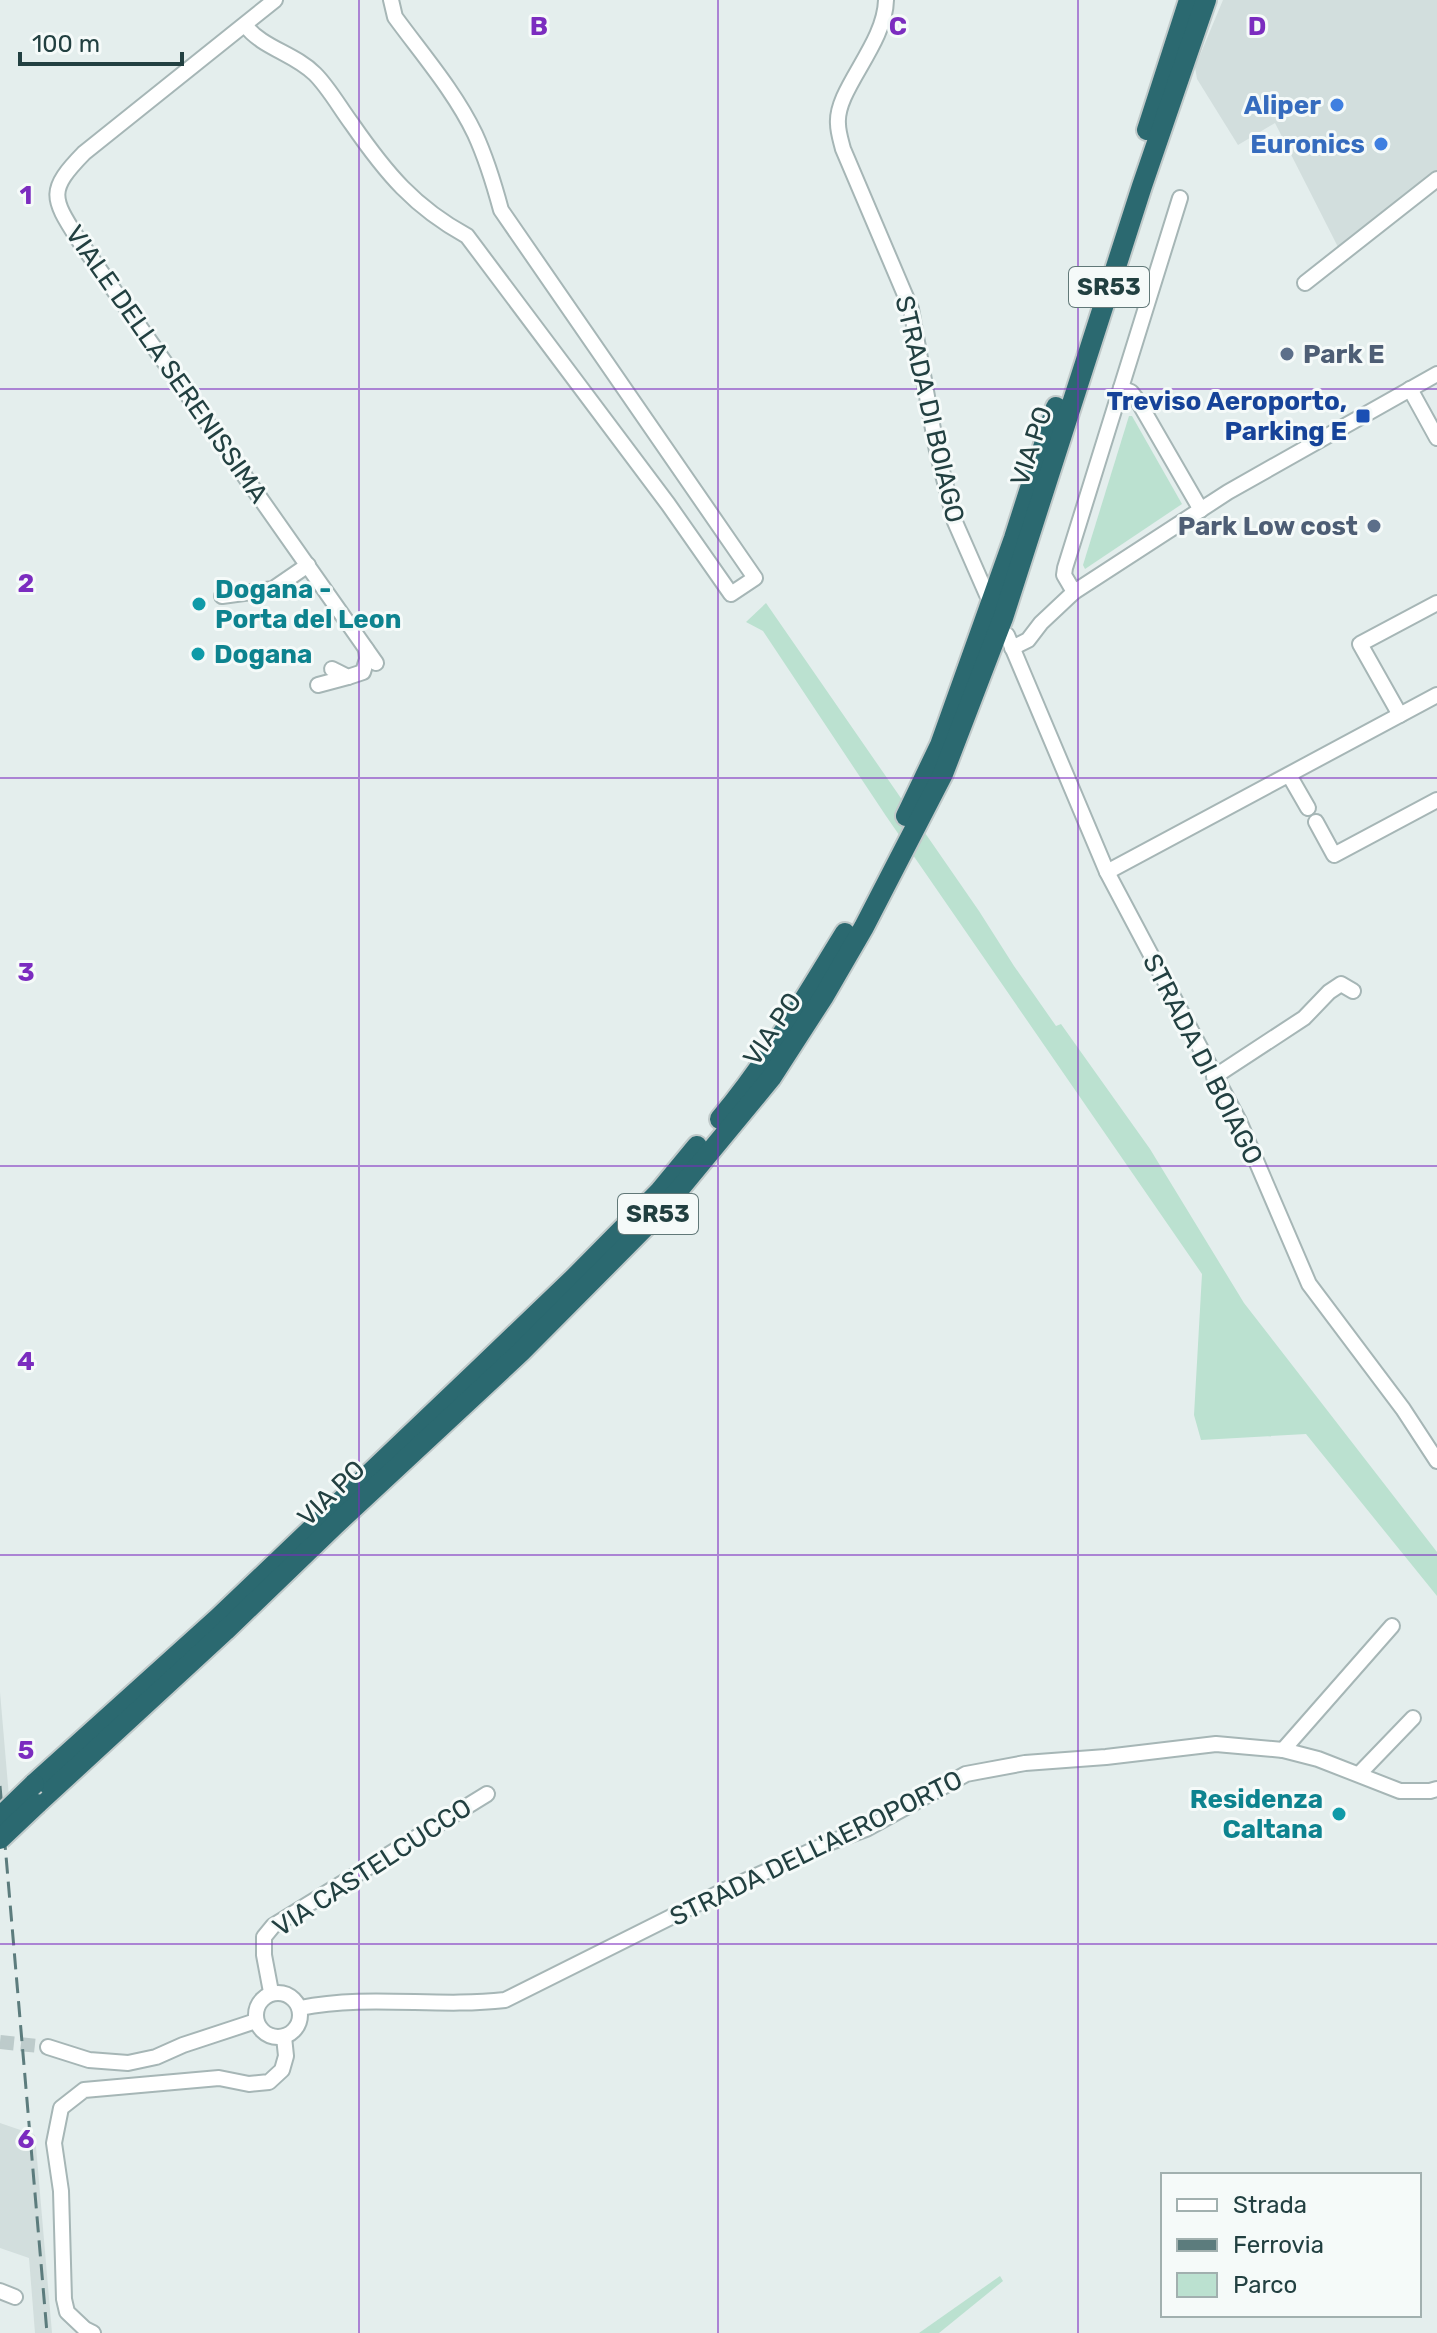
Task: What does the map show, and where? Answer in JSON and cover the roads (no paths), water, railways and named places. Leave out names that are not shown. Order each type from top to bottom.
[{"type":"highway","points":[[1177,0],[1177,62]]},
{"type":"highway","name":"VIA PO","points":[[1177,62],[1189,0]]},
{"type":"highway","name":"VIA PO","points":[[0,1839],[36,1794],[659,1192],[734,1103],[797,1011],[853,922],[940,745],[1177,62],[1206,0]]},
{"type":"highway","points":[[1177,62],[1217,0]]},
{"type":"highway","name":"VIA PO","points":[[0,1817],[36,1794]]},
{"type":"street","name":"VIALE DELLA SERENISSIMA","points":[[275,0],[84,153],[64,173],[56,193],[60,211],[78,239],[376,663]]},
{"type":"street","points":[[245,25],[254,37],[299,61],[316,75],[381,165],[403,189],[439,221],[467,236],[668,504],[738,590],[755,578],[501,210],[475,134],[395,17],[391,0]]},
{"type":"street","name":"STRADA DI BOIAGO","points":[[886,0],[885,14],[874,43],[842,102],[837,122],[843,149],[911,309],[937,451],[955,522],[987,595]]},
{"type":"street","points":[[1305,283],[1437,179]]},
{"type":"street","points":[[1180,198],[1065,568],[1064,575],[1074,592],[1228,492],[1437,374]]},
{"type":"street","points":[[1121,388],[1131,392],[1138,401],[1201,510]]},
{"type":"street","points":[[1410,389],[1437,438]]},
{"type":"street","points":[[222,596],[273,589],[308,565]]},
{"type":"street","name":"STRADA DI BOIAGO","points":[[1074,592],[1028,640],[1009,642],[1107,872],[1239,1121],[1309,1284],[1403,1409],[1437,1461]]},
{"type":"street","points":[[1400,715],[1360,644],[1437,603]]},
{"type":"street","points":[[318,685],[363,672],[366,649]]},
{"type":"street","points":[[332,669],[348,677]]},
{"type":"street","points":[[1107,872],[1437,695]]},
{"type":"street","points":[[1289,775],[1308,808]]},
{"type":"street","points":[[1316,822],[1334,855],[1437,800]]},
{"type":"street","points":[[1214,1077],[1304,1018],[1341,984],[1353,991]]},
{"type":"street","points":[[1283,1750],[1392,1626]]},
{"type":"street","points":[[1359,1774],[1413,1718]]},
{"type":"street","name":"STRADA DELL'AEROPORTO","points":[[300,2008],[356,2000],[468,2004],[505,2000],[725,1890],[866,1829],[966,1774],[1025,1763],[1216,1744],[1283,1750],[1359,1774],[1400,1791],[1437,1789]]},
{"type":"street","name":"VIA CASTELCUCCO","points":[[271,1992],[264,1937],[273,1926],[487,1794]]},
{"type":"street","points":[[271,1992],[285,1993],[300,2008],[296,2029],[284,2037],[269,2036],[256,2021],[259,2003],[271,1992]]},
{"type":"street","points":[[48,2047],[89,2060],[128,2063],[156,2057],[256,2021]]},
{"type":"street","points":[[93,2333],[67,2312],[64,2299],[61,2191],[54,2143],[61,2108],[84,2090],[219,2078],[249,2084],[269,2082],[282,2070],[286,2056],[284,2037]]},
{"type":"street","points":[[0,2291],[15,2297]]},
{"type":"tunnel","points":[[0,2042],[48,2047]]},
{"type":"railway","points":[[0,1786],[47,2333]]},
{"type":"place","name":"Aliper","points":[[1337,105]]},
{"type":"place","name":"Euronics","points":[[1381,144]]},
{"type":"place","name":"Park E","points":[[1287,354]]},
{"type":"place","name":"Treviso Aeroporto, Parking E","points":[[1363,416]]},
{"type":"place","name":"Park Low cost","points":[[1374,526]]},
{"type":"place","name":"Dogana - Porta del Leon","points":[[199,604]]},
{"type":"place","name":"Dogana","points":[[198,654]]},
{"type":"place","name":"Residenza Caltana","points":[[1339,1814]]}]
